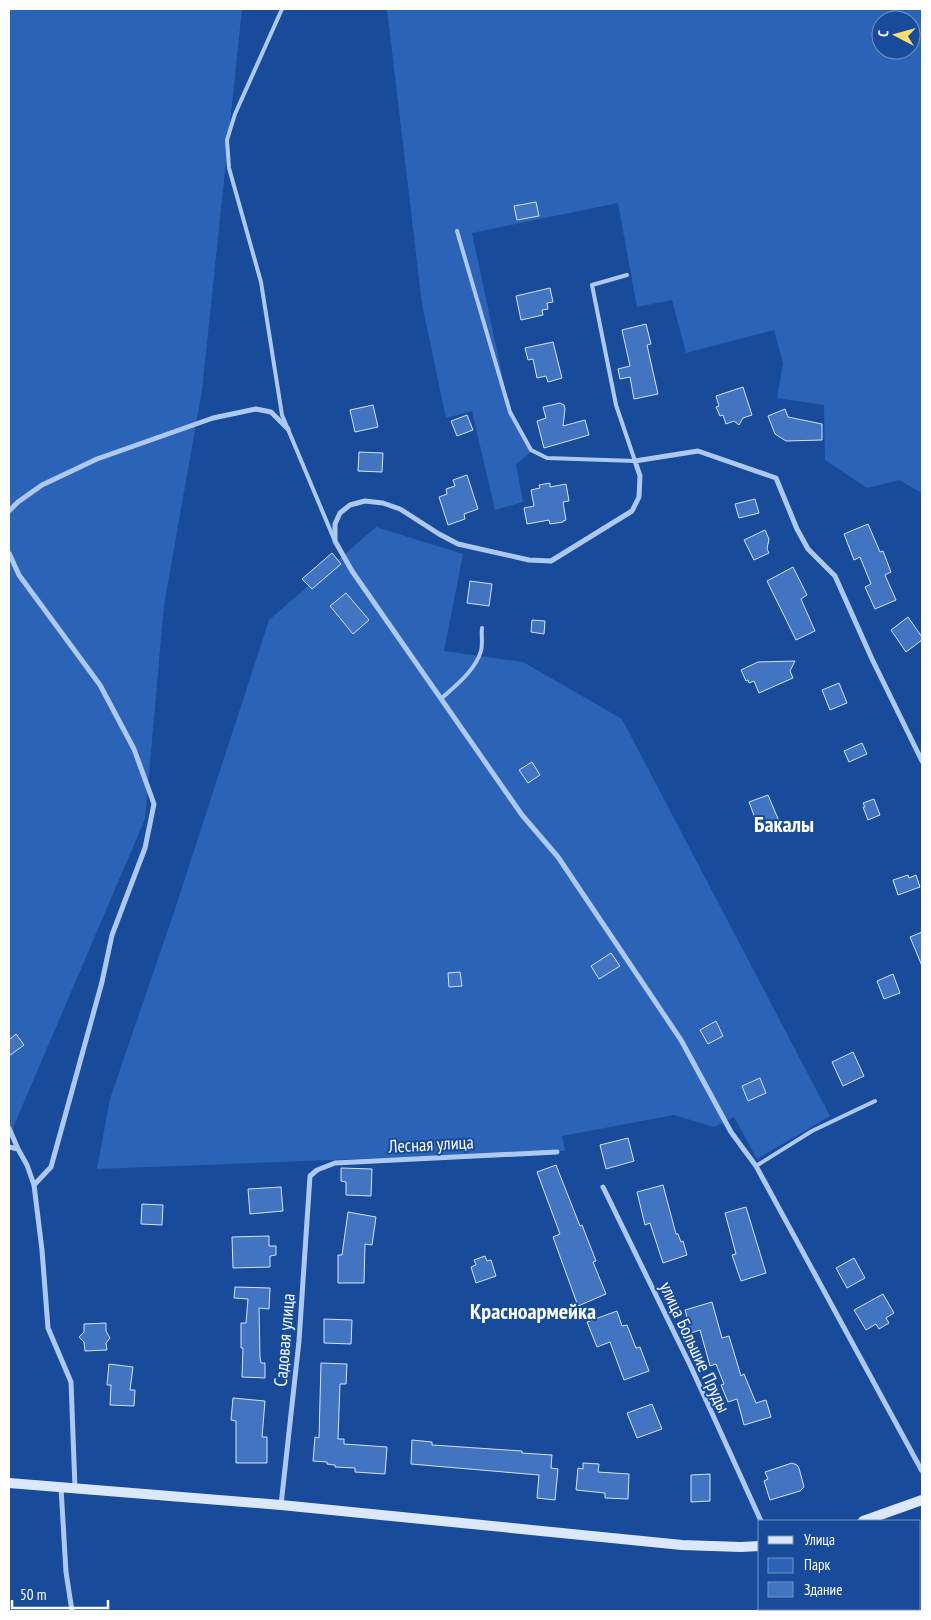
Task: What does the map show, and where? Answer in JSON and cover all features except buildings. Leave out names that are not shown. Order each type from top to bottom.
[{"type":"street","points":[[9,511],[42,485],[97,460],[213,418],[256,409],[271,412],[288,429]]},
{"type":"street","points":[[922,762],[834,576],[808,548],[797,529],[776,478],[698,451],[635,461],[640,476],[640,497],[632,511],[551,561],[529,560],[458,544],[400,509],[383,504],[365,501],[350,504],[340,513],[334,524],[335,542],[352,572],[522,815],[558,857],[681,1040],[730,1132],[756,1166],[922,1472]]},
{"type":"street","points":[[9,553],[19,575],[100,685],[134,749],[154,804],[145,848],[112,935],[102,982],[51,1167],[34,1185]]},
{"type":"street","points":[[9,1128],[27,1165],[34,1185],[42,1250],[48,1328],[70,1382],[75,1488]]},
{"type":"street","points":[[9,1147],[18,1149]]},
{"type":"street","name":"Лесная улица","points":[[310,1176],[317,1170],[335,1163],[557,1152]]},
{"type":"street","name":"Садовая улица","points":[[281,1505],[299,1341],[310,1176]]},
{"type":"street","name":"улица Большие Пруды","points":[[603,1187],[691,1367],[761,1520]]},
{"type":"street","points":[[9,1483],[281,1505],[682,1545],[758,1546]]},
{"type":"street","points":[[61,1487],[66,1572],[72,1611]]},
{"type":"street","points":[[866,1520],[922,1500]]},
{"type":"lane","points":[[282,9],[234,114],[228,140],[229,168],[261,282],[282,415],[335,542]]},
{"type":"lane","points":[[457,231],[510,412],[531,450],[547,458],[635,461],[616,405],[592,285],[627,275]]},
{"type":"lane","points":[[441,699],[462,680],[474,664],[481,651],[482,628]]},
{"type":"lane","points":[[756,1166],[833,1120],[875,1101]]},
{"type":"green space","points":[[9,9],[242,9],[202,390],[164,605],[145,819],[12,1130],[9,1122]]},
{"type":"green space","points":[[387,9],[922,9],[922,493],[899,480],[867,488],[825,460],[824,405],[777,398],[783,363],[774,330],[686,353],[672,300],[637,307],[618,203],[472,233],[510,412],[531,452],[516,464],[523,502],[495,510],[472,411],[446,418],[422,304]]},
{"type":"green space","points":[[376,527],[463,554],[444,651],[523,662],[622,719],[830,1116],[757,1159],[734,1117],[714,1127],[674,1115],[562,1136],[565,1151],[97,1169],[110,1099],[174,912],[269,620]]},
{"type":"district","name":"Бакалы","points":[[784,824]]},
{"type":"district","name":"Красноармейка","points":[[533,1311]]}]
